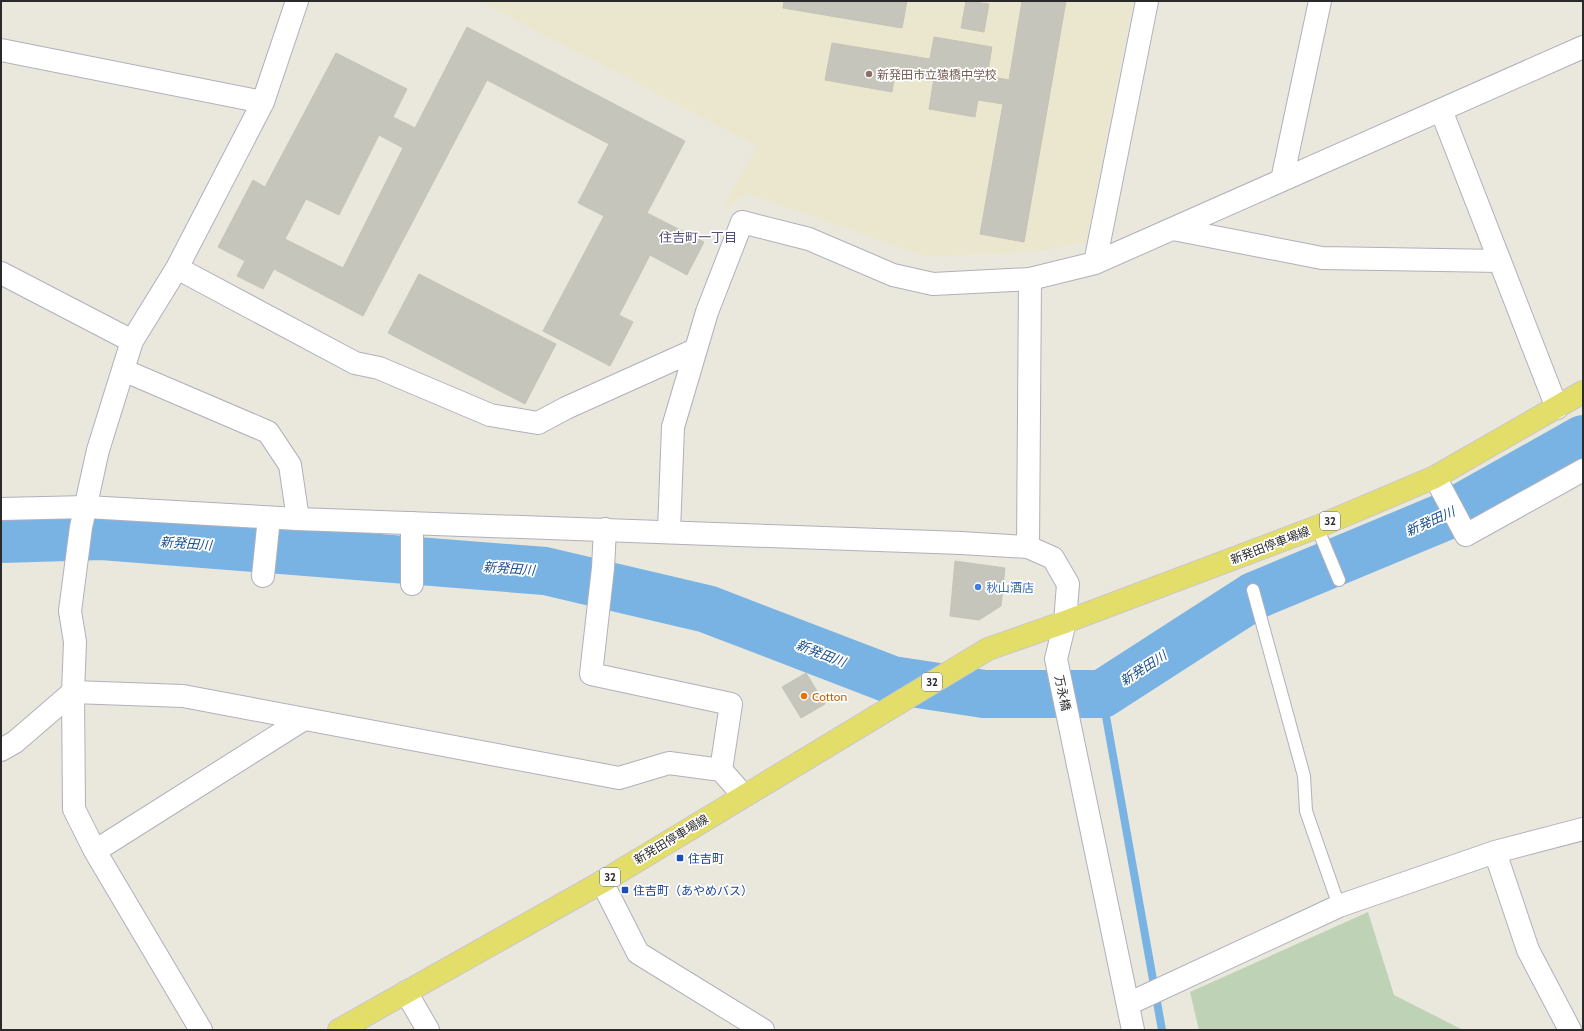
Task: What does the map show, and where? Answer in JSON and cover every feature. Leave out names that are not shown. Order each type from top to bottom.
[{"type":"main road","name":"新発田停車場線","points":[[339,1030],[602,882],[743,795],[988,649],[1065,622],[1317,527],[1435,477],[1583,392]]},
{"type":"street","points":[[201,1030],[95,851],[74,809],[73,692],[75,642],[70,611],[84,517],[98,450],[132,342],[176,268],[263,102],[297,1]]},
{"type":"street","points":[[1095,263],[1147,1]]},
{"type":"street","points":[[1282,180],[1320,1]]},
{"type":"street","points":[[669,531],[673,427],[707,312],[742,222],[809,239],[894,275],[933,284],[1030,279],[1095,263],[1583,47]]},
{"type":"street","points":[[1,50],[263,102]]},
{"type":"street","points":[[1441,110],[1557,408]]},
{"type":"street","points":[[1173,229],[1322,258],[1500,261]]},
{"type":"street","points":[[176,268],[355,363],[379,368],[490,415],[538,423],[566,408],[695,350]]},
{"type":"street","points":[[1,273],[132,342]]},
{"type":"street","points":[[1028,547],[1030,279]]},
{"type":"street","points":[[123,370],[268,432],[290,465],[298,519]]},
{"type":"street","points":[[1435,477],[1450,502],[1466,535],[1583,470]]},
{"type":"street","points":[[1,509],[84,517],[269,518],[669,531],[1028,547],[1053,558],[1068,584],[1065,622]]},
{"type":"street","points":[[263,576],[269,518]]},
{"type":"street","points":[[412,523],[412,584]]},
{"type":"street","points":[[605,529],[603,568],[591,674],[731,704],[721,770]]},
{"type":"street","name":"万永橋","points":[[1065,622],[1056,659],[1133,1030]]},
{"type":"street","points":[[1,750],[15,742],[73,692],[183,696],[619,778],[669,763],[721,770],[743,795]]},
{"type":"street","points":[[95,851],[304,719]]},
{"type":"street","points":[[1128,1004],[1339,906],[1495,852],[1583,829]]},
{"type":"street","points":[[1495,852],[1528,950],[1570,1030]]},
{"type":"street","points":[[602,882],[638,953],[763,1030]]},
{"type":"street","points":[[406,992],[428,1030]]},
{"type":"lane","points":[[1317,527],[1340,580]]},
{"type":"lane","points":[[1253,590],[1304,776],[1306,811],[1339,906]]},
{"type":"shaded area","name":"新発田市立猿橋中学校","points":[[479,1],[1133,1],[1086,242],[1041,251],[927,257],[748,194],[722,210],[757,146]]},
{"type":"green space","points":[[1368,912],[1394,995],[1463,1030],[1199,1030],[1190,992]]},
{"type":"building","points":[[784,1],[907,1],[902,28],[783,8]]},
{"type":"building","points":[[966,1],[989,4],[984,32],[961,28]]},
{"type":"building","points":[[1022,1],[1066,1],[1024,242],[980,234],[1003,104],[978,100],[975,117],[929,109],[934,78],[895,72],[892,92],[825,80],[832,43],[930,59],[934,37],[992,47],[987,76],[1009,80]]},
{"type":"building","points":[[467,27],[685,141],[647,213],[704,242],[687,275],[650,255],[619,315],[633,322],[610,366],[543,331],[604,216],[578,203],[609,144],[487,80],[363,316],[274,269],[263,289],[237,276],[245,261],[218,247],[253,180],[265,187],[336,53],[407,89],[393,117],[415,128]],"holes":[[[379,135],[403,148],[343,268],[285,239],[306,199],[339,215]]]},
{"type":"building","points":[[419,274],[556,344],[525,404],[388,333]]},
{"type":"building","name":"秋山酒店","points":[[955,561],[1005,568],[1001,606],[979,620],[950,616]]},
{"type":"building","name":"Cotton","points":[[806,673],[825,704],[801,718],[782,687]]},
{"type":"waterway","name":"新発田川","points":[[1,539],[102,536],[545,571],[707,609],[892,680],[984,694],[1102,694],[1254,596],[1446,516],[1583,439]]},
{"type":"waterway","points":[[1102,694],[1162,1030]]},
{"type":"place","name":"新発田市立猿橋中学校","points":[[869,74]]},
{"type":"place","name":"秋山酒店","points":[[978,587]]},
{"type":"place","name":"Cotton","points":[[804,696]]},
{"type":"place","name":"住吉町","points":[[680,858]]},
{"type":"place","name":"住吉町（あやめバス）","points":[[625,890]]},
{"type":"district","name":"住吉町一丁目","points":[[698,237]]}]
